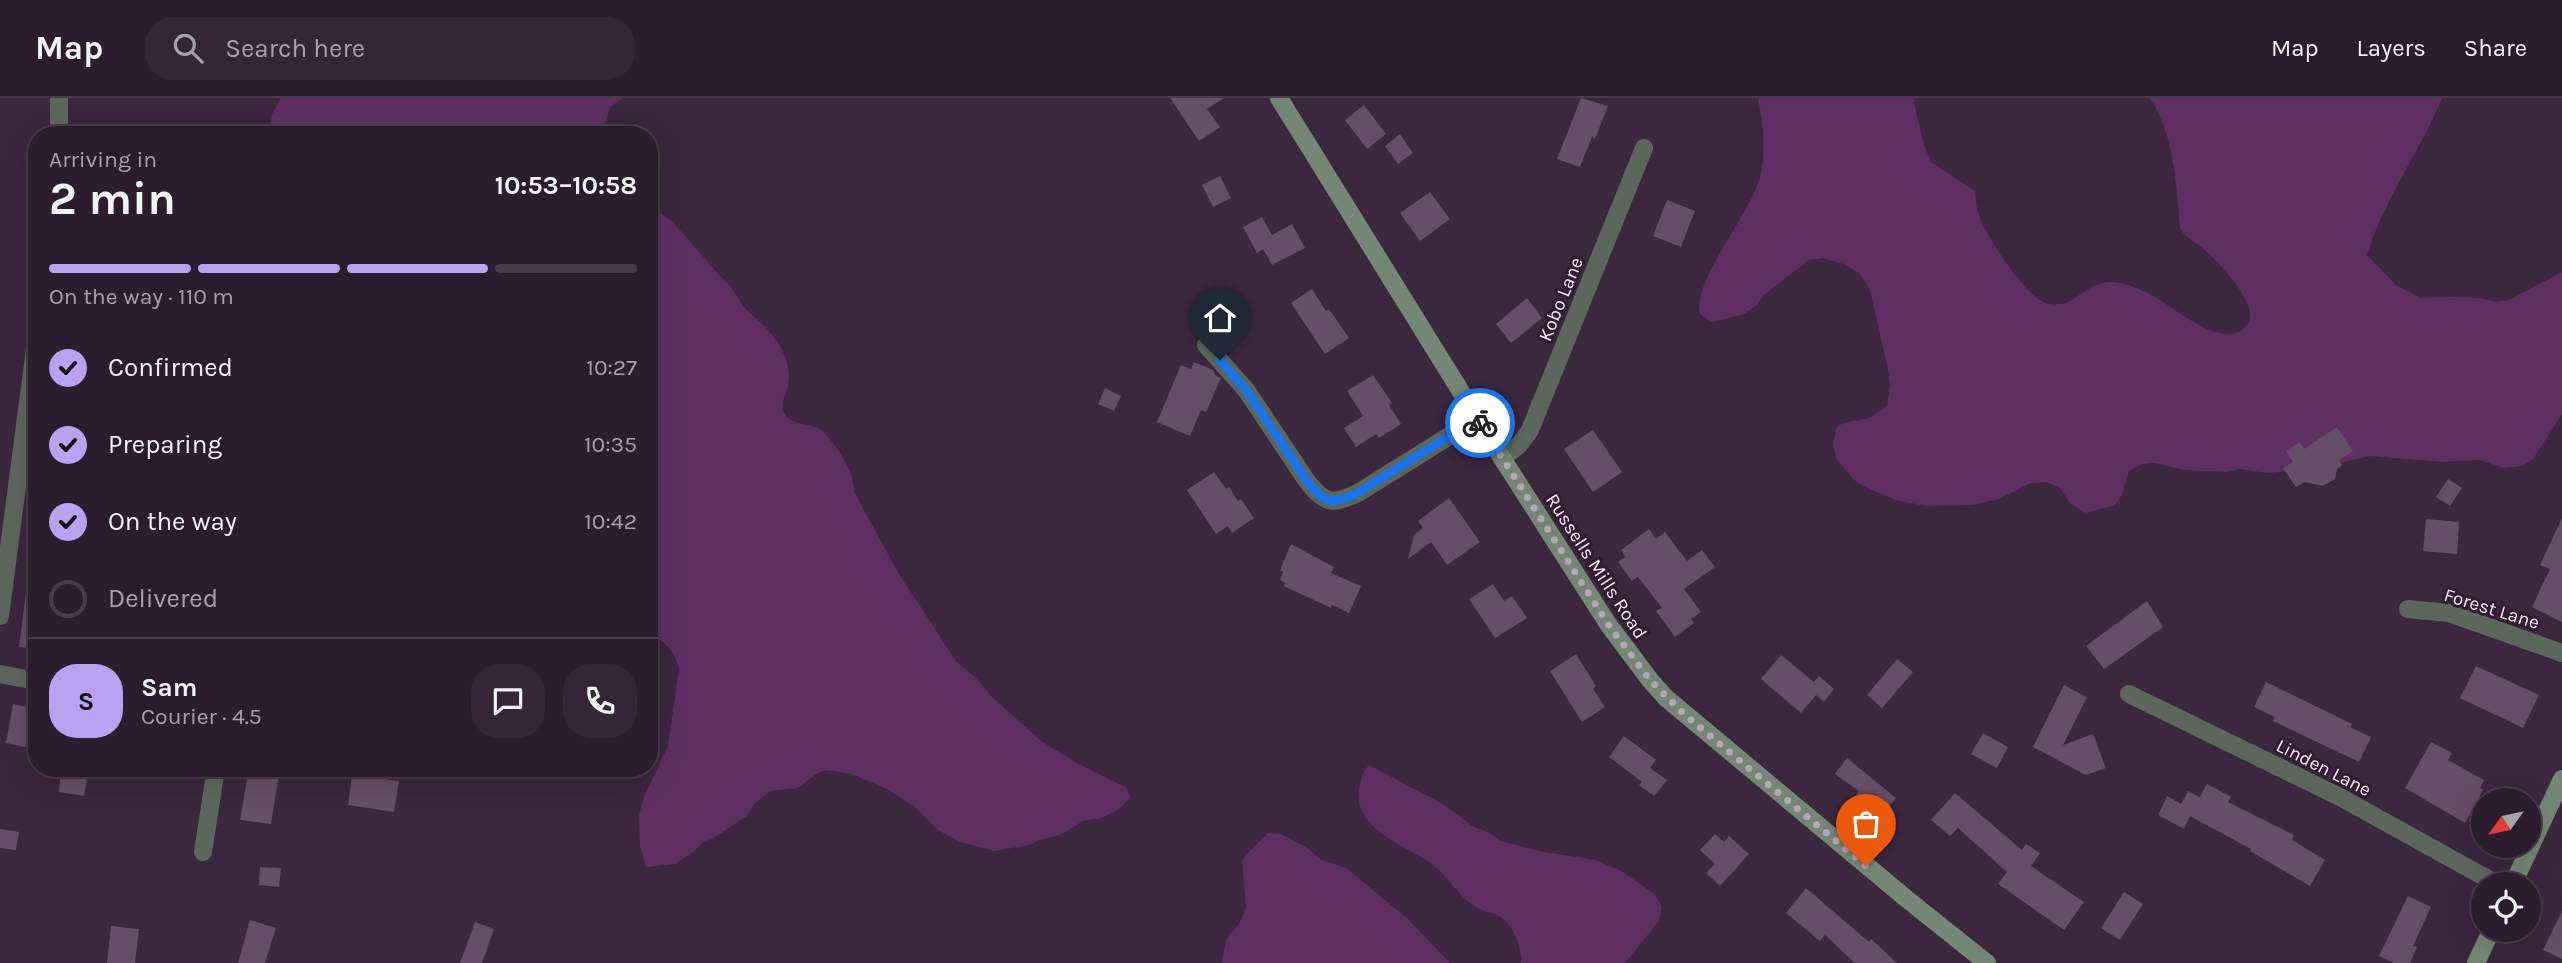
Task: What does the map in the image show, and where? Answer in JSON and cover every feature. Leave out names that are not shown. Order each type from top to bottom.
[{"type":"main road","name":"Russells Mills Road","points":[[1279,98],[1502,458],[1636,663],[1667,698],[1987,963]]},
{"type":"main road","points":[[2519,872],[2560,788]]},
{"type":"main road","points":[[2476,963],[2486,942]]},
{"type":"street","points":[[59,98],[59,126]]},
{"type":"street","name":"Kobo Lane","points":[[1502,458],[1519,445],[1530,429],[1644,148]]},
{"type":"street","points":[[1206,345],[1247,391],[1309,484],[1320,497],[1329,502],[1343,500],[1358,493],[1478,418]]},
{"type":"street","points":[[0,616],[28,403]]},
{"type":"street","name":"Forest Lane","points":[[2408,609],[2449,613],[2562,653]]},
{"type":"street","points":[[0,674],[28,679]]},
{"type":"street","name":"Linden Lane","points":[[2129,694],[2340,797],[2475,872]]},
{"type":"street","points":[[203,852],[215,777]]},
{"type":"shaded area","points":[[281,98],[623,98],[610,107],[604,126],[270,126],[272,114]]},
{"type":"shaded area","points":[[1758,98],[1913,98],[1923,142],[1931,162],[1975,191],[1978,213],[1988,235],[2015,275],[2035,296],[2043,302],[2062,304],[2099,284],[2121,283],[2156,297],[2196,323],[2223,334],[2235,333],[2245,327],[2250,320],[2250,310],[2240,290],[2223,269],[2180,229],[2169,145],[2165,129],[2150,98],[2442,98],[2392,195],[2367,255],[2396,285],[2420,298],[2479,298],[2495,302],[2509,300],[2562,272],[2562,414],[2533,459],[2522,466],[2505,468],[2479,460],[2443,462],[2371,456],[2313,469],[2267,473],[2239,469],[2227,472],[2185,470],[2154,463],[2142,464],[2129,471],[2122,495],[2115,505],[2085,513],[2070,503],[2060,488],[2046,482],[2031,483],[1999,499],[1973,505],[1925,506],[1896,500],[1862,486],[1853,479],[1836,458],[1833,445],[1836,428],[1843,423],[1870,418],[1887,406],[1890,385],[1888,369],[1870,290],[1859,273],[1846,265],[1823,258],[1809,260],[1742,315],[1712,322],[1700,314],[1700,300],[1705,283],[1756,189],[1761,173],[1763,135]]},
{"type":"shaded area","points":[[658,211],[672,221],[729,285],[746,309],[777,341],[785,357],[789,376],[783,404],[784,413],[795,422],[824,432],[836,448],[852,476],[854,492],[899,574],[956,661],[1041,741],[1125,787],[1131,797],[1119,809],[1102,818],[1083,821],[1062,834],[1030,845],[994,851],[958,841],[938,830],[914,806],[885,788],[852,774],[826,770],[798,788],[770,791],[754,804],[748,815],[712,839],[704,841],[675,864],[646,867],[640,846],[639,815],[653,777],[658,777],[658,767],[668,746],[679,669],[672,652],[658,638]]},
{"type":"shaded area","points":[[1369,765],[1441,803],[1474,827],[1501,841],[1539,851],[1596,860],[1623,872],[1654,894],[1662,906],[1659,921],[1625,963],[1521,963],[1516,936],[1504,920],[1468,902],[1432,864],[1384,835],[1364,815],[1359,803],[1359,789],[1362,776]]},
{"type":"shaded area","points":[[1268,833],[1281,834],[1306,847],[1322,860],[1346,868],[1407,918],[1450,963],[1222,963],[1226,939],[1239,924],[1246,908],[1242,859]]},
{"type":"building","points":[[1170,98],[1224,98],[1207,109],[1220,127],[1199,141]]},
{"type":"building","points":[[1581,98],[1608,106],[1580,167],[1557,159]]},
{"type":"building","points":[[1364,105],[1386,134],[1367,149],[1345,120]]},
{"type":"building","points":[[1400,134],[1413,153],[1398,164],[1385,146]]},
{"type":"building","points":[[1220,176],[1231,198],[1213,207],[1202,185]]},
{"type":"building","points":[[1430,192],[1450,219],[1420,241],[1400,213]]},
{"type":"building","points":[[1667,200],[1695,211],[1681,247],[1653,236]]},
{"type":"building","points":[[1262,217],[1272,235],[1292,224],[1305,248],[1272,265],[1263,249],[1257,253],[1243,227]]},
{"type":"building","points":[[1312,289],[1349,338],[1325,354],[1291,303]]},
{"type":"building","points":[[1527,298],[1542,318],[1511,343],[1496,324]]},
{"type":"building","points":[[1194,362],[1213,370],[1215,375],[1221,378],[1206,412],[1201,410],[1190,436],[1157,422],[1181,365],[1191,369]]},
{"type":"building","points":[[1373,375],[1392,403],[1389,405],[1401,424],[1379,438],[1376,434],[1356,447],[1344,428],[1363,416],[1347,391]]},
{"type":"building","points":[[1105,388],[1121,396],[1114,411],[1098,404]]},
{"type":"building","points":[[2337,427],[2353,451],[2339,460],[2342,465],[2337,469],[2335,479],[2323,486],[2304,482],[2296,487],[2283,468],[2293,462],[2286,451],[2300,442],[2304,449]]},
{"type":"building","points":[[1593,430],[1622,472],[1593,492],[1564,449]]},
{"type":"building","points":[[1214,472],[1238,501],[1241,499],[1254,518],[1232,533],[1228,526],[1216,534],[1187,490]]},
{"type":"building","points":[[2448,479],[2462,488],[2450,506],[2436,497]]},
{"type":"building","points":[[1449,498],[1480,542],[1447,565],[1431,542],[1408,559],[1414,535],[1423,528],[1418,521]]},
{"type":"building","points":[[2562,518],[2562,622],[2532,607],[2550,569],[2540,565]]},
{"type":"building","points":[[2426,519],[2459,522],[2457,554],[2423,551]]},
{"type":"building","points":[[1649,529],[1656,539],[1665,532],[1687,561],[1702,550],[1715,567],[1684,589],[1701,612],[1691,619],[1694,623],[1675,637],[1656,611],[1662,608],[1638,577],[1632,581],[1618,562],[1625,557],[1621,550]]},
{"type":"building","points":[[1291,544],[1334,567],[1331,573],[1361,586],[1349,613],[1332,605],[1331,608],[1284,586],[1285,583],[1280,580],[1283,572],[1280,570]]},
{"type":"building","points":[[1493,584],[1504,601],[1512,596],[1527,618],[1495,638],[1469,599]]},
{"type":"building","points":[[26,592],[28,592],[28,648],[19,647]]},
{"type":"building","points":[[2147,601],[2163,627],[2104,669],[2086,646]]},
{"type":"building","points":[[1576,654],[1596,686],[1593,689],[1605,707],[1582,722],[1550,671]]},
{"type":"building","points":[[1781,655],[1814,682],[1819,676],[1834,689],[1824,702],[1816,695],[1801,713],[1761,679]]},
{"type":"building","points":[[1897,659],[1913,672],[1882,708],[1867,695]]},
{"type":"building","points":[[2476,666],[2539,695],[2523,728],[2460,698]]},
{"type":"building","points":[[2266,682],[2352,724],[2350,727],[2371,737],[2359,762],[2273,721],[2275,717],[2254,707]]},
{"type":"building","points":[[2064,685],[2087,697],[2063,745],[2093,734],[2106,768],[2086,775],[2033,747]]},
{"type":"building","points":[[13,704],[28,707],[28,748],[6,743]]},
{"type":"building","points":[[1983,733],[2008,747],[1997,768],[1971,754]]},
{"type":"building","points":[[1624,736],[1656,760],[1650,768],[1667,780],[1654,796],[1639,785],[1642,782],[1609,757]]},
{"type":"building","points":[[2431,742],[2452,753],[2448,760],[2484,780],[2480,788],[2471,788],[2471,812],[2465,823],[2405,788]]},
{"type":"building","points":[[1847,758],[1896,798],[1883,815],[1856,795],[1859,791],[1835,774]]},
{"type":"building","points":[[60,777],[87,777],[84,796],[59,792]]},
{"type":"building","points":[[247,777],[279,777],[271,824],[240,820]]},
{"type":"building","points":[[352,777],[399,781],[394,812],[348,805]]},
{"type":"building","points":[[2207,784],[2231,797],[2228,802],[2294,835],[2292,840],[2325,860],[2310,886],[2250,851],[2251,849],[2190,816],[2184,829],[2158,815],[2167,796],[2181,804],[2188,791],[2200,797]]},
{"type":"building","points":[[1955,793],[2022,850],[2026,844],[2040,853],[2031,866],[2084,902],[2064,930],[1998,884],[2007,872],[1958,828],[1950,836],[1931,820]]},
{"type":"building","points":[[0,829],[19,832],[16,850],[0,848]]},
{"type":"building","points":[[1715,834],[1724,842],[1729,836],[1749,854],[1720,886],[1706,873],[1715,864],[1700,850]]},
{"type":"building","points":[[260,867],[281,868],[279,887],[259,885]]},
{"type":"building","points":[[1806,888],[1897,963],[1855,963],[1825,935],[1820,941],[1786,913]]},
{"type":"building","points":[[2124,892],[2143,904],[2120,940],[2101,928]]},
{"type":"building","points":[[2408,896],[2431,907],[2413,946],[2417,947],[2410,963],[2394,963],[2379,956]]},
{"type":"building","points":[[2562,911],[2562,959],[2543,950]]},
{"type":"building","points":[[250,920],[276,928],[265,963],[238,963]]},
{"type":"building","points":[[475,922],[494,929],[482,963],[460,963]]},
{"type":"building","points":[[111,926],[139,929],[135,963],[107,963]]},
{"type":"way so far","points":[[1480,423],[1608,624],[1650,680],[1684,714],[1866,866]]},
{"type":"route","points":[[1220,360],[1247,391],[1309,484],[1320,497],[1329,502],[1343,500],[1358,493],[1478,418],[1480,423]]}]
